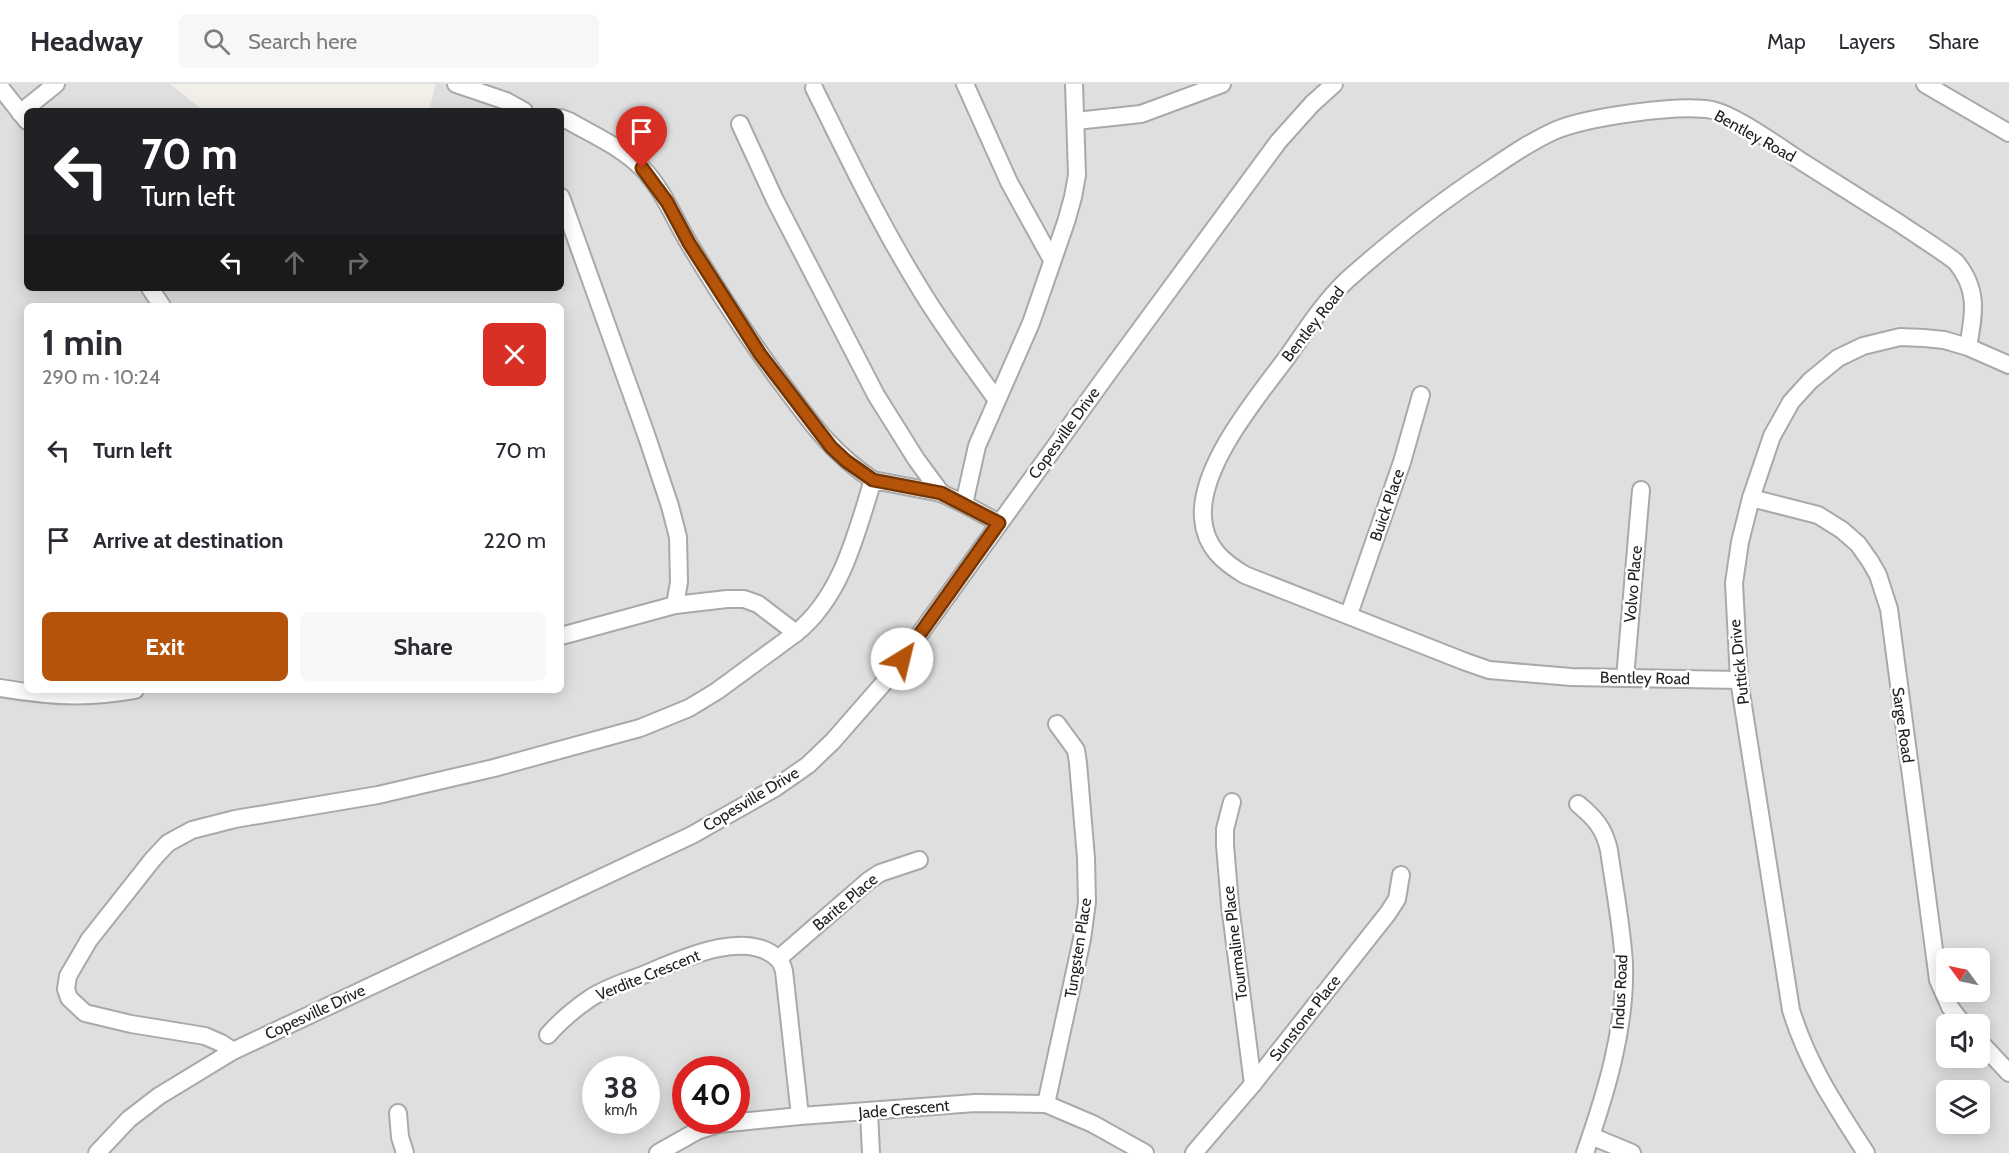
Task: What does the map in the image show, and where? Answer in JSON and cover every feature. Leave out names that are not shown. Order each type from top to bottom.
[{"type":"street","points":[[33,108],[56,84]]},
{"type":"street","points":[[456,84],[506,101],[519,108]]},
{"type":"street","points":[[965,84],[1009,182],[1052,260]]},
{"type":"street","points":[[964,504],[977,446],[1031,323],[1073,196],[1077,176],[1074,84]]},
{"type":"street","points":[[1076,121],[1141,114],[1222,84]]},
{"type":"street","name":"Copesville Drive","points":[[97,1153],[129,1119],[196,1072],[232,1051],[692,835],[776,788],[808,765],[853,720],[888,678],[1278,142],[1312,104],[1334,84]]},
{"type":"street","points":[[1925,84],[2009,133]]},
{"type":"street","points":[[0,87],[24,117]]},
{"type":"street","points":[[814,88],[876,212],[916,283],[948,333],[996,399]]},
{"type":"street","name":"Bentley Road","points":[[1739,680],[1571,677],[1489,670],[1245,575],[1217,556],[1210,546],[1203,519],[1204,499],[1216,464],[1242,419],[1322,308],[1345,282],[1447,198],[1517,150],[1556,130],[1584,121],[1690,108],[1716,111],[1736,121],[1956,262],[1970,284],[1974,302],[1968,347]]},
{"type":"street","points":[[564,120],[592,134],[642,168],[667,202],[689,243],[760,354],[831,447],[846,461],[873,480],[941,493],[999,523]]},
{"type":"street","points":[[740,124],[775,200],[876,395],[916,459],[941,493]]},
{"type":"street","points":[[564,205],[670,506],[678,537],[679,582],[675,605]]},
{"type":"street","name":"Puttick Drive","points":[[1866,1153],[1811,1064],[1791,1010],[1739,680],[1734,583],[1740,542],[1750,498],[1772,436],[1791,402],[1810,381],[1838,358],[1863,346],[1900,338],[1944,340],[1968,347],[2009,365]]},
{"type":"street","name":"Buick Place","points":[[1349,614],[1402,462],[1421,394]]},
{"type":"street","points":[[232,1051],[221,1043],[197,1034],[131,1024],[85,1013],[69,998],[66,989],[68,976],[89,940],[168,843],[192,830],[234,819],[378,795],[494,768],[640,728],[689,708],[717,692],[806,625],[830,593],[851,552],[873,480]]},
{"type":"street","name":"Volvo Place","points":[[1625,678],[1641,490]]},
{"type":"street","name":"Sarge Road","points":[[1750,498],[1818,515],[1842,530],[1858,544],[1878,575],[1888,609],[1938,980],[1955,1014]]},
{"type":"street","points":[[564,635],[675,605],[744,599],[765,609],[796,633]]},
{"type":"street","points":[[0,688],[24,691]]},
{"type":"street","points":[[35,693],[63,697],[120,693]]},
{"type":"street","name":"Tungsten Place","points":[[1046,1104],[1082,939],[1087,902],[1086,858],[1076,750],[1058,724]]},
{"type":"street","name":"Tourmaline Place","points":[[1232,802],[1225,829],[1225,845],[1231,916],[1252,1084]]},
{"type":"street","name":"Indus Road","points":[[1578,804],[1598,822],[1605,832],[1624,964],[1623,996],[1617,1040],[1585,1153]]},
{"type":"street","name":"Barite Place","points":[[778,959],[868,881],[880,873],[918,860]]},
{"type":"street","name":"Sunstone Place","points":[[1194,1153],[1388,913],[1398,899],[1401,875]]},
{"type":"street","name":"Verdite Crescent","points":[[548,1035],[561,1019],[591,998],[678,960],[738,945],[764,950],[778,959]]},
{"type":"street","points":[[778,959],[788,986],[800,1116]]},
{"type":"street","points":[[1990,1053],[2009,1073]]},
{"type":"street","name":"Jade Crescent","points":[[658,1153],[697,1131],[719,1124],[975,1103],[1046,1104],[1093,1124],[1145,1153]]},
{"type":"street","points":[[869,1112],[871,1153]]},
{"type":"street","points":[[398,1113],[400,1137],[405,1153]]},
{"type":"street","points":[[1591,1136],[1632,1153]]},
{"type":"shaded area","points":[[0,84],[170,84],[200,108],[24,108],[24,291],[564,291],[564,108],[430,108],[436,84],[2009,84],[2009,1153],[0,1153]]},
{"type":"route","points":[[642,168],[667,202],[689,243],[760,354],[831,447],[873,480],[941,493],[999,523],[902,659]]}]
